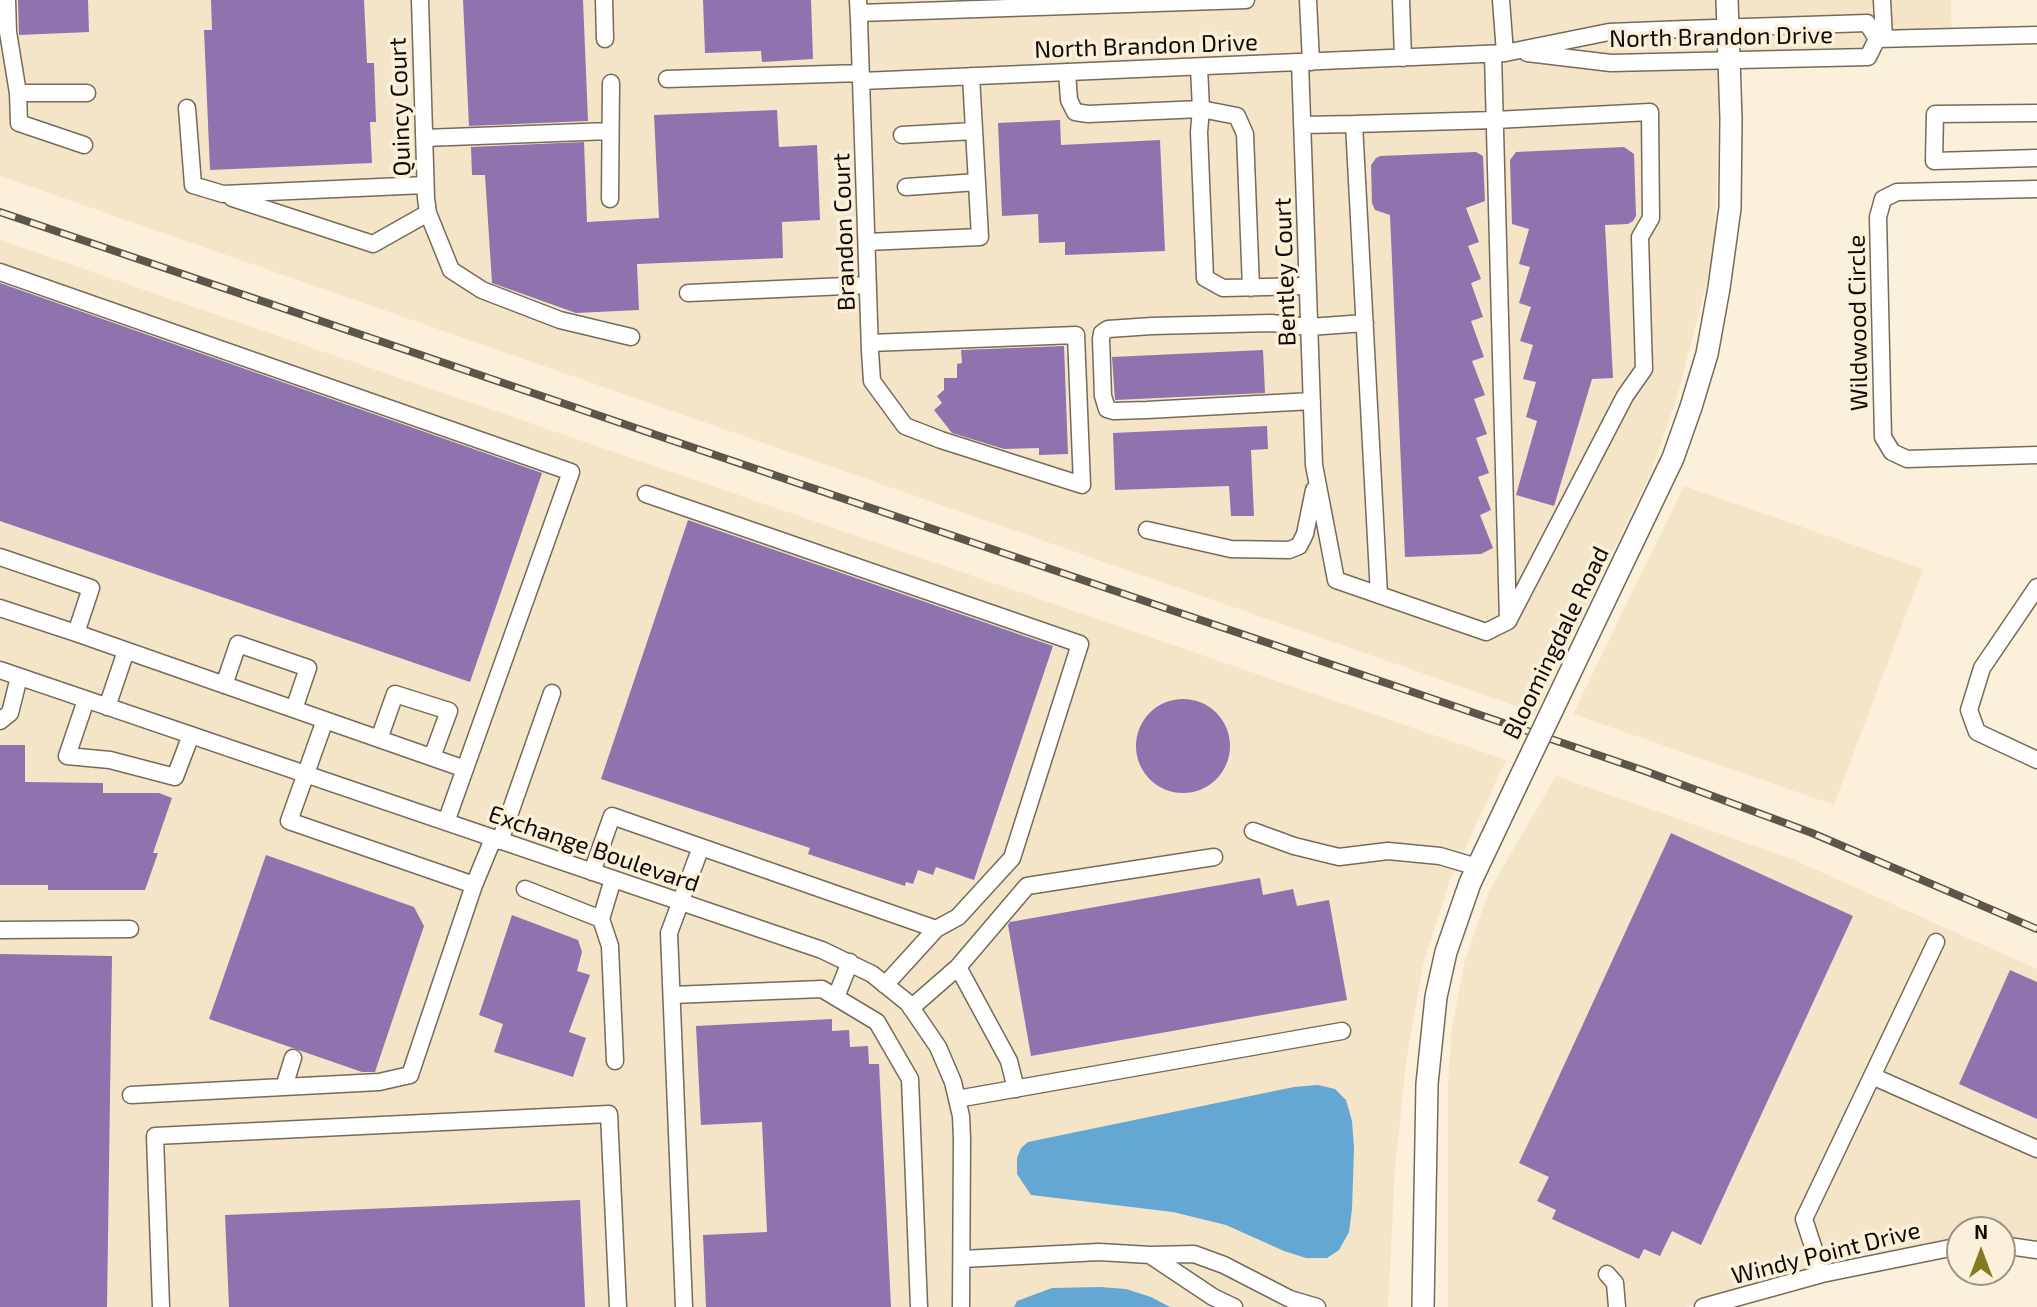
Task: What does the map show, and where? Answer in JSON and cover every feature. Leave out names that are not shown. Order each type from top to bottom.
[{"type":"main road","name":"Bloomingdale Road","points":[[1423,1307],[1427,1084],[1433,1017],[1446,953],[1477,867],[1673,458],[1700,378],[1715,312],[1730,208],[1730,60],[1727,0]]},
{"type":"street","points":[[7,0],[8,32],[18,93],[19,122],[84,145]]},
{"type":"street","name":"Quincy Court","points":[[420,0],[428,213],[451,270],[482,290],[560,320],[631,337]]},
{"type":"street","points":[[604,0],[605,39]]},
{"type":"street","points":[[861,77],[859,7],[1246,0]]},
{"type":"street","name":"Bentley Court","points":[[1308,0],[1302,125],[1316,480]]},
{"type":"street","points":[[1401,0],[1403,58]]},
{"type":"street","points":[[1502,0],[1504,53],[1495,120],[1508,621]]},
{"type":"street","points":[[1882,0],[1880,39],[2037,35]]},
{"type":"street","name":"North Brandon Drive","points":[[667,79],[971,76],[1504,53],[1611,63],[1868,57],[1880,39],[1867,23],[1729,27],[1609,32],[1504,53]]},
{"type":"street","points":[[1199,66],[1205,278],[1223,288],[1308,286]]},
{"type":"street","points":[[1067,72],[1069,100],[1076,112],[1088,114],[1201,108],[1237,116],[1245,134],[1251,288]]},
{"type":"street","points":[[867,242],[980,237],[971,76]]},
{"type":"street","name":"Brandon Court","points":[[861,77],[870,343],[872,381],[905,426],[940,440],[1082,485],[1076,335],[870,343]]},
{"type":"street","points":[[610,200],[611,82]]},
{"type":"street","points":[[18,93],[87,93]]},
{"type":"street","points":[[187,108],[193,185],[373,244],[428,213]]},
{"type":"street","points":[[1302,125],[1650,113],[1651,219],[1640,237],[1644,369],[1625,396],[1508,621],[1486,632],[1336,580],[1316,480]]},
{"type":"street","points":[[2037,113],[1935,114],[1934,161],[2037,158]]},
{"type":"street","points":[[1354,124],[1379,595]]},
{"type":"street","points":[[424,138],[610,131]]},
{"type":"street","points":[[902,135],[974,131]]},
{"type":"street","points":[[906,187],[977,182]]},
{"type":"street","points":[[223,194],[425,185]]},
{"type":"street","name":"Wildwood Circle","points":[[2037,189],[1897,192],[1883,200],[1878,216],[1883,437],[1892,452],[1907,459],[2037,455]]},
{"type":"street","points":[[0,272],[571,472],[446,822]]},
{"type":"street","points":[[688,293],[868,285]]},
{"type":"street","points":[[1312,401],[1114,411],[1107,409],[1101,362],[1102,333],[1108,329],[1215,324],[1272,323],[1309,327],[1365,323]]},
{"type":"street","points":[[1147,530],[1231,549],[1289,550],[1299,546],[1305,534],[1316,480]]},
{"type":"street","points":[[646,494],[1080,644],[1012,858],[958,918],[936,929],[885,985]]},
{"type":"street","points":[[0,556],[91,588],[76,633]]},
{"type":"street","points":[[2037,587],[1982,668],[1969,710],[1977,732],[2037,760]]},
{"type":"street","points":[[0,608],[465,769]]},
{"type":"street","points":[[224,685],[239,644],[308,668],[294,709]]},
{"type":"street","points":[[107,707],[126,651]]},
{"type":"street","name":"Exchange Boulevard","points":[[0,670],[822,950],[872,974],[911,1008],[938,1047],[953,1082],[962,1139],[961,1307]]},
{"type":"street","points":[[0,721],[10,713],[19,677]]},
{"type":"street","points":[[131,1095],[379,1082],[410,1075],[474,885],[497,840],[552,693]]},
{"type":"street","points":[[379,739],[395,694],[449,711],[432,757]]},
{"type":"street","points":[[86,700],[67,756],[110,760],[175,777],[191,735]]},
{"type":"street","points":[[325,720],[289,821],[474,885]]},
{"type":"street","points":[[592,872],[612,816],[936,929]]},
{"type":"street","points":[[1253,831],[1294,846],[1339,857],[1388,851],[1440,856],[1477,867]]},
{"type":"street","points":[[684,1307],[669,933],[701,847]]},
{"type":"street","points":[[911,1008],[958,967],[1027,886],[1214,857]]},
{"type":"street","points":[[613,879],[601,919],[610,946],[615,1061]]},
{"type":"street","points":[[525,890],[601,919]]},
{"type":"street","points":[[0,930],[130,929]]},
{"type":"street","points":[[1822,1274],[1804,1219],[1936,942]]},
{"type":"street","points":[[836,997],[850,962]]},
{"type":"street","points":[[958,967],[1009,1061],[1016,1089]]},
{"type":"street","points":[[672,995],[822,989],[877,1022],[910,1079],[919,1307]]},
{"type":"street","points":[[957,1099],[1342,1031]]},
{"type":"street","points":[[284,1087],[293,1058]]},
{"type":"street","points":[[1872,1076],[2037,1149]]},
{"type":"street","points":[[161,1307],[155,1136],[609,1114],[618,1307]]},
{"type":"street","points":[[2016,1247],[2037,1251]]},
{"type":"street","name":"Windy Point Drive","points":[[1703,1307],[1822,1274],[1946,1249]]},
{"type":"street","points":[[962,1259],[1099,1252],[1194,1254],[1224,1265],[1290,1299],[1317,1307]]},
{"type":"street","points":[[1150,1255],[1213,1297],[1234,1307]]},
{"type":"street","points":[[1608,1274],[1615,1283],[1617,1307]]},
{"type":"shaded area","points":[[0,0],[1717,0],[1720,52],[1715,249],[1678,394],[1651,472],[1536,713],[0,176]]},
{"type":"shaded area","points":[[1736,0],[1951,0],[1952,45],[1739,51]]},
{"type":"shaded area","points":[[0,240],[1506,760],[1449,883],[1423,965],[1406,1062],[1395,1169],[1388,1307],[0,1307]]},
{"type":"shaded area","points":[[1684,486],[1923,569],[1834,805],[1573,714]]},
{"type":"shaded area","points":[[1556,776],[1792,859],[2037,969],[2037,1244],[2016,1240],[2016,1216],[1946,1216],[1946,1240],[1684,1307],[1448,1307],[1448,1085],[1452,1027],[1465,960],[1489,891]]},
{"type":"water","points":[[1318,1085],[1335,1089],[1346,1100],[1352,1121],[1354,1148],[1349,1232],[1339,1250],[1327,1258],[1306,1258],[1226,1225],[1173,1212],[1031,1195],[1017,1174],[1017,1158],[1021,1148],[1028,1142],[1294,1087]]},
{"type":"water","points":[[1052,1288],[1126,1289],[1170,1307],[1014,1307],[1017,1301]]},
{"type":"building","points":[[18,0],[88,0],[89,32],[19,35]]},
{"type":"building","points":[[211,0],[364,0],[367,63],[374,63],[376,122],[370,122],[372,163],[210,170],[204,30],[212,30]]},
{"type":"building","points":[[463,0],[583,0],[588,121],[469,126]]},
{"type":"building","points":[[703,0],[811,0],[813,59],[762,62],[761,51],[705,53]]},
{"type":"building","points":[[777,110],[779,147],[817,145],[820,220],[782,222],[783,258],[637,264],[639,310],[576,313],[492,283],[485,175],[472,175],[471,147],[584,142],[587,222],[659,218],[654,115]]},
{"type":"building","points":[[1060,120],[1061,145],[1160,140],[1165,251],[1065,255],[1065,242],[1039,243],[1038,214],[1002,216],[998,123]]},
{"type":"building","points":[[1624,147],[1634,154],[1636,216],[1628,224],[1605,225],[1613,378],[1592,379],[1554,506],[1516,495],[1537,421],[1526,417],[1536,382],[1523,379],[1533,345],[1520,341],[1531,307],[1519,303],[1530,267],[1519,264],[1529,229],[1512,224],[1510,160],[1516,152]]},
{"type":"building","points":[[1476,152],[1483,156],[1485,201],[1466,208],[1479,242],[1468,246],[1481,279],[1471,283],[1483,317],[1471,321],[1484,357],[1472,361],[1485,395],[1474,399],[1487,434],[1476,438],[1489,473],[1478,477],[1491,510],[1480,515],[1493,548],[1481,554],[1405,557],[1390,215],[1375,210],[1372,203],[1371,165],[1380,156]]},
{"type":"building","points":[[0,283],[542,473],[470,682],[0,521]]},
{"type":"building","points":[[1064,346],[1068,454],[1039,455],[1039,448],[1004,449],[952,433],[934,410],[942,403],[937,396],[944,390],[944,378],[957,378],[957,364],[962,363],[961,350]]},
{"type":"building","points":[[1263,350],[1265,393],[1115,400],[1112,357]]},
{"type":"building","points":[[1267,426],[1268,449],[1251,450],[1254,516],[1231,516],[1229,486],[1115,490],[1113,433]]},
{"type":"building","points":[[688,520],[1053,646],[974,880],[936,867],[933,875],[918,870],[913,884],[906,882],[905,886],[808,854],[810,848],[601,779]]},
{"type":"building","points":[[1183,699],[1201,702],[1216,713],[1227,728],[1230,746],[1227,764],[1216,779],[1201,790],[1183,793],[1165,790],[1150,779],[1139,764],[1136,746],[1139,728],[1150,713],[1165,702]]},
{"type":"building","points":[[0,745],[25,745],[25,782],[103,783],[103,793],[159,793],[172,798],[153,853],[158,853],[145,890],[48,890],[48,885],[0,885]]},
{"type":"building","points":[[1671,833],[1853,916],[1701,1245],[1672,1231],[1660,1256],[1644,1249],[1639,1259],[1552,1219],[1556,1210],[1537,1201],[1549,1177],[1519,1163]]},
{"type":"building","points":[[266,855],[414,907],[424,926],[375,1072],[362,1072],[209,1019]]},
{"type":"building","points":[[1260,878],[1263,895],[1293,889],[1297,906],[1329,900],[1347,1000],[1031,1056],[1008,925],[1010,922]]},
{"type":"building","points":[[512,915],[578,940],[582,952],[577,971],[590,975],[569,1032],[586,1038],[573,1077],[494,1052],[503,1024],[479,1015]]},
{"type":"building","points":[[0,954],[112,956],[107,1307],[0,1307]]},
{"type":"building","points":[[2010,970],[2037,982],[2037,1119],[1959,1084]]},
{"type":"building","points":[[832,1019],[832,1031],[849,1030],[850,1047],[868,1046],[869,1064],[879,1064],[891,1307],[706,1307],[703,1235],[767,1232],[762,1122],[701,1125],[696,1026]]},
{"type":"building","points":[[580,1200],[585,1307],[229,1307],[225,1215]]},
{"type":"railway","points":[[0,212],[1645,771],[1812,833],[2037,929]]}]
